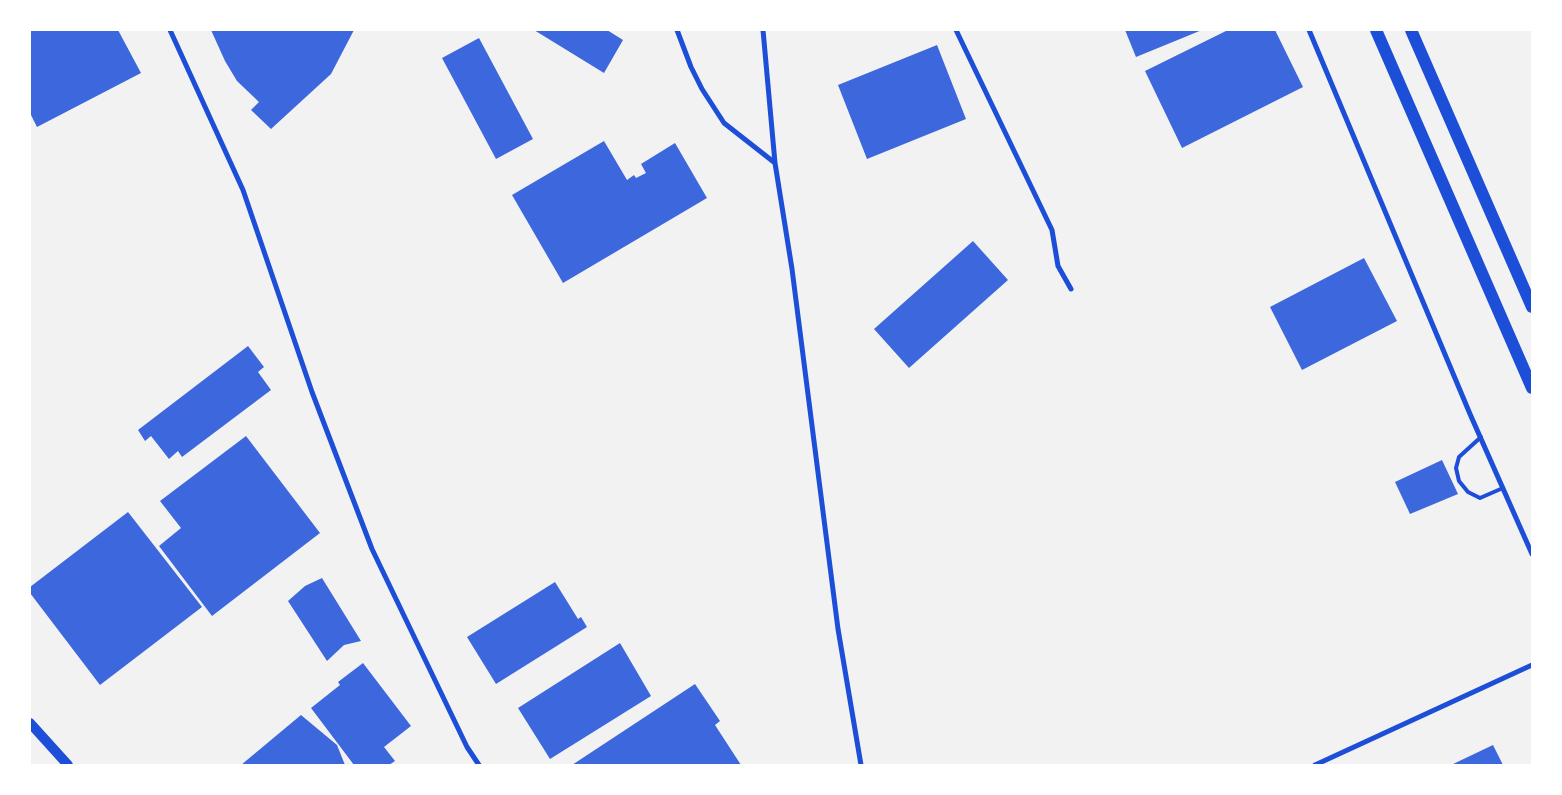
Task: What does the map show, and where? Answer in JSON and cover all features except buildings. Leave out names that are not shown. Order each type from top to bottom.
[{"type":"main road","points":[[1376,30],[1532,388]]},
{"type":"main road","points":[[1411,30],[1532,307]]},
{"type":"main road","points":[[30,723],[68,765]]},
{"type":"street","points":[[170,30],[243,190],[312,392],[372,549],[467,746],[479,765]]},
{"type":"street","points":[[677,30],[691,68],[702,90],[724,123],[775,163]]},
{"type":"street","points":[[763,30],[775,163],[792,269],[838,629],[862,765]]},
{"type":"street","points":[[956,30],[1052,230],[1058,266],[1072,289]]},
{"type":"street","points":[[1309,30],[1480,437],[1532,554]]},
{"type":"street","points":[[1315,765],[1532,665]]},
{"type":"lane","points":[[1480,437],[1459,457],[1456,468],[1459,481],[1468,492],[1480,498],[1503,488]]}]
